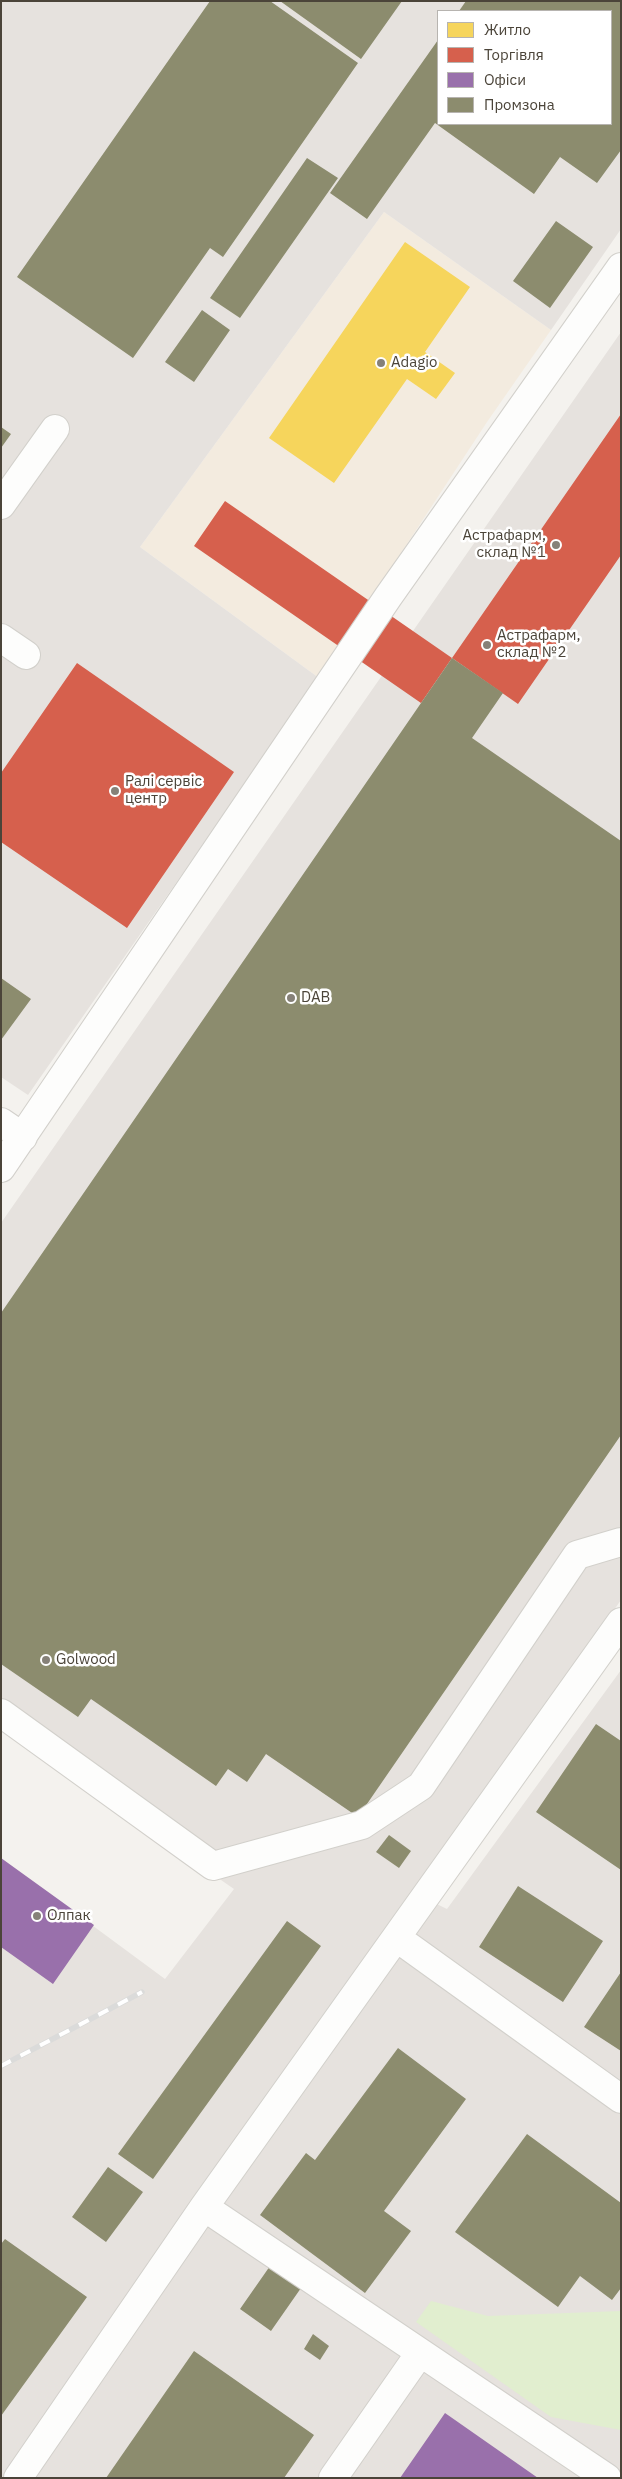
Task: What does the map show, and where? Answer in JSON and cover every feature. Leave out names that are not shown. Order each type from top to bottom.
[{"type":"lane","points":[[1,1168],[12,1129],[621,267]]},
{"type":"lane","points":[[1,505],[55,429]]},
{"type":"lane","points":[[1,638],[26,655]]},
{"type":"lane","points":[[1,1713],[212,1866],[362,1824],[421,1786],[577,1554],[621,1542]]},
{"type":"lane","points":[[18,2478],[204,2207],[398,1938],[621,1622]]},
{"type":"lane","points":[[398,1938],[621,2098]]},
{"type":"lane","points":[[204,2207],[607,2478]]},
{"type":"lane","points":[[333,2478],[420,2352]]},
{"type":"lane","points":[[617,2478],[621,2472]]},
{"type":"shaded area","points":[[1,1],[621,1],[621,229],[551,330],[384,212],[140,547],[319,678],[28,1095],[1,1077]]},
{"type":"shaded area","points":[[384,212],[551,330],[487,422],[319,678],[140,547]]},
{"type":"shaded area","points":[[621,332],[621,1600],[414,1893],[447,1909],[621,1670],[621,2478],[1,2478],[1,1858],[165,1979],[234,1889],[1,1728],[1,1223]]},
{"type":"green space","points":[[431,2301],[488,2316],[621,2311],[621,2430],[551,2417],[416,2322]]},
{"type":"building: Житло","name":"Adagio","points":[[405,242],[470,287],[425,352],[455,373],[436,399],[407,379],[334,483],[269,438]]},
{"type":"building: Торгівля","points":[[621,414],[621,555],[518,704],[452,658]]},
{"type":"building: Торгівля","points":[[225,501],[452,658],[421,703],[194,546]]},
{"type":"building: Торгівля","points":[[77,663],[234,772],[127,928],[1,842],[1,773]]},
{"type":"building: Офіси","points":[[1,1858],[94,1925],[53,1984],[1,1947]]},
{"type":"building: Офіси","points":[[445,2413],[538,2478],[400,2478]]},
{"type":"building: Промзона","points":[[210,1],[270,1],[358,63],[223,257],[210,248],[133,358],[17,277]]},
{"type":"building: Промзона","points":[[280,1],[402,1],[361,59]]},
{"type":"building: Промзона","points":[[466,1],[621,1],[621,150],[597,183],[560,157],[534,194],[438,125],[612,125],[612,10],[460,10]]},
{"type":"building: Промзона","points":[[437,41],[437,124],[435,123],[367,219],[330,193]]},
{"type":"building: Промзона","points":[[307,158],[338,178],[240,318],[210,298]]},
{"type":"building: Промзона","points":[[556,221],[593,247],[550,308],[513,281]]},
{"type":"building: Промзона","points":[[202,310],[230,330],[194,382],[165,362]]},
{"type":"building: Промзона","points":[[1,427],[11,434],[1,448]]},
{"type":"building: Промзона","points":[[452,658],[503,693],[472,738],[621,841],[621,1435],[358,1817],[266,1754],[247,1782],[228,1769],[216,1786],[91,1699],[78,1717],[1,1664],[1,1313]]},
{"type":"building: Промзона","points":[[1,978],[31,999],[1,1040]]},
{"type":"building: Промзона","points":[[596,1724],[621,1741],[621,1870],[536,1812]]},
{"type":"building: Промзона","points":[[389,1835],[411,1851],[399,1868],[376,1852]]},
{"type":"building: Промзона","points":[[518,1886],[603,1941],[563,2002],[479,1947]]},
{"type":"building: Промзона","points":[[287,1921],[321,1946],[153,2179],[118,2154]]},
{"type":"building: Промзона","points":[[621,1972],[621,2051],[584,2027]]},
{"type":"building: Промзона","points":[[398,2048],[466,2099],[384,2211],[411,2231],[365,2293],[260,2215],[306,2153],[315,2160]]},
{"type":"building: Промзона","points":[[527,2134],[621,2203],[621,2288],[612,2300],[580,2276],[558,2307],[455,2232]]},
{"type":"building: Промзона","points":[[108,2167],[143,2192],[106,2242],[72,2217]]},
{"type":"building: Промзона","points":[[5,2239],[87,2297],[1,2416],[1,2244]]},
{"type":"building: Промзона","points":[[270,2266],[301,2288],[271,2331],[240,2309]]},
{"type":"building: Промзона","points":[[313,2334],[329,2346],[320,2360],[304,2349]]},
{"type":"building: Промзона","points":[[194,2351],[314,2435],[284,2478],[106,2478]]},
{"type":"railway","points":[[1,2066],[142,1992]]},
{"type":"place","name":"Adagio","points":[[381,363]]},
{"type":"place","name":"Астрафарм, склад №1","points":[[556,545]]},
{"type":"place","name":"Астрафарм, склад №2","points":[[487,645]]},
{"type":"place","name":"Ралі сервіс центр","points":[[115,791]]},
{"type":"place","name":"DAB","points":[[291,998]]},
{"type":"place","name":"Golwood","points":[[46,1660]]},
{"type":"place","name":"Олпак","points":[[37,1916]]}]
